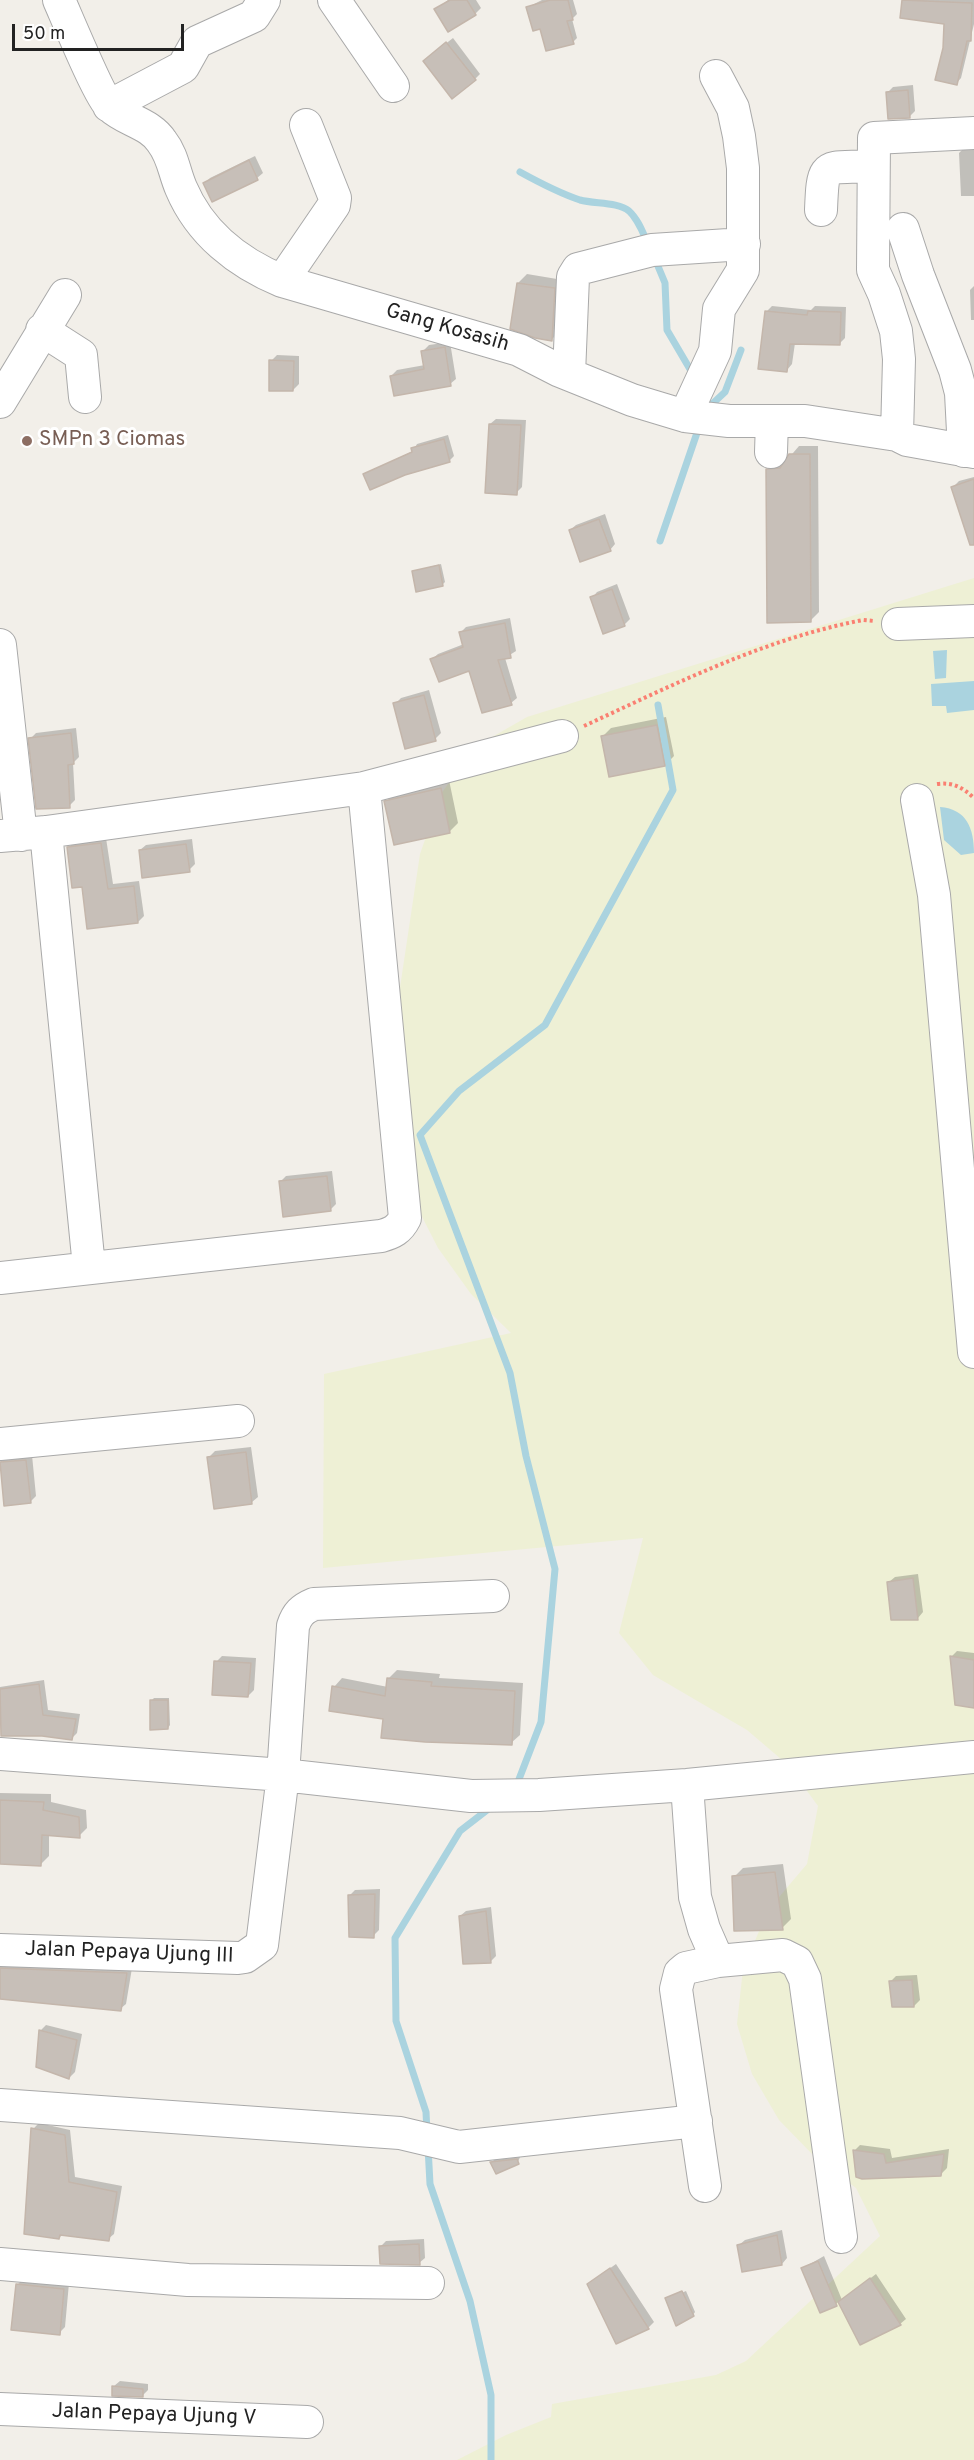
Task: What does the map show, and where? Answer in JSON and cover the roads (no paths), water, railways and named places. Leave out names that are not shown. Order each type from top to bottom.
[{"type":"street","points":[[59,0],[109,106],[183,67],[197,42],[254,16],[264,0]]},
{"type":"street","points":[[334,0],[393,86]]},
{"type":"street","points":[[692,402],[715,351],[719,309],[743,270],[744,244],[741,220],[743,168],[739,136],[733,108],[716,76]]},
{"type":"street","name":"Gang Kosasih","points":[[109,106],[156,133],[170,154],[185,198],[214,237],[234,257],[255,270],[282,281],[519,350],[569,374],[692,402],[729,421],[805,421],[897,435],[969,451]]},
{"type":"street","points":[[282,281],[334,205],[335,198],[306,125]]},
{"type":"street","points":[[897,435],[899,359],[896,331],[884,294],[873,270],[874,138],[974,133]]},
{"type":"street","points":[[821,210],[822,178],[825,171],[831,168],[872,166]]},
{"type":"street","points":[[903,229],[955,370],[961,393],[969,451]]},
{"type":"street","points":[[569,374],[573,277],[578,269],[652,250],[744,244]]},
{"type":"street","points":[[0,402],[65,295]]},
{"type":"street","points":[[42,330],[81,355],[85,397]]},
{"type":"street","points":[[771,452],[772,421]]},
{"type":"street","points":[[898,624],[974,621]]},
{"type":"street","points":[[0,645],[22,834],[89,1267]]},
{"type":"street","points":[[22,834],[364,788],[562,736]]},
{"type":"street","points":[[0,1278],[381,1236],[396,1230],[403,1223],[404,1206],[364,788]]},
{"type":"street","points":[[916,800],[934,895],[974,1352]]},
{"type":"street","points":[[0,1444],[238,1421]]},
{"type":"street","name":"Jalan Pepaya Ujung III","points":[[0,1950],[238,1958],[250,1954],[262,1945],[283,1775],[293,1626],[296,1616],[303,1609],[314,1604],[494,1596]]},
{"type":"street","points":[[0,1754],[283,1775],[471,1796],[539,1795],[687,1785],[974,1757]]},
{"type":"street","points":[[687,1785],[695,1897],[704,1929],[718,1961]]},
{"type":"street","points":[[705,2186],[677,1981],[680,1973],[686,1968],[718,1961],[783,1955],[791,1958],[802,1969],[805,1979],[841,2237]]},
{"type":"street","points":[[0,2104],[400,2133],[459,2147],[696,2121]]},
{"type":"street","points":[[0,2264],[188,2280],[428,2283]]},
{"type":"street","name":"Jalan Pepaya Ujung V","points":[[0,2409],[307,2422]]},
{"type":"water","points":[[947,650],[946,678],[935,679],[933,651]]},
{"type":"water","points":[[974,681],[974,710],[947,713],[946,706],[932,706],[931,684]]},
{"type":"water","points":[[940,807],[963,816],[970,828],[974,853],[961,855],[944,840]]},
{"type":"waterway","points":[[520,172],[550,188],[580,200],[624,208],[635,218],[648,244]]},
{"type":"waterway","points":[[655,259],[665,283],[667,330],[694,376]]},
{"type":"waterway","points":[[709,407],[725,392],[741,350]]},
{"type":"waterway","points":[[660,541],[699,427]]},
{"type":"waterway","points":[[516,1787],[541,1722],[555,1569],[526,1456],[510,1373],[420,1135],[459,1091],[545,1025],[673,790],[658,705]]},
{"type":"waterway","points":[[427,2133],[426,2112],[396,2021],[395,1938],[460,1831],[491,1807]]},
{"type":"waterway","points":[[428,2147],[430,2184],[470,2301],[491,2395],[491,2460]]},
{"type":"place","name":"SMPn 3 Ciomas","points":[[27,441]]}]
